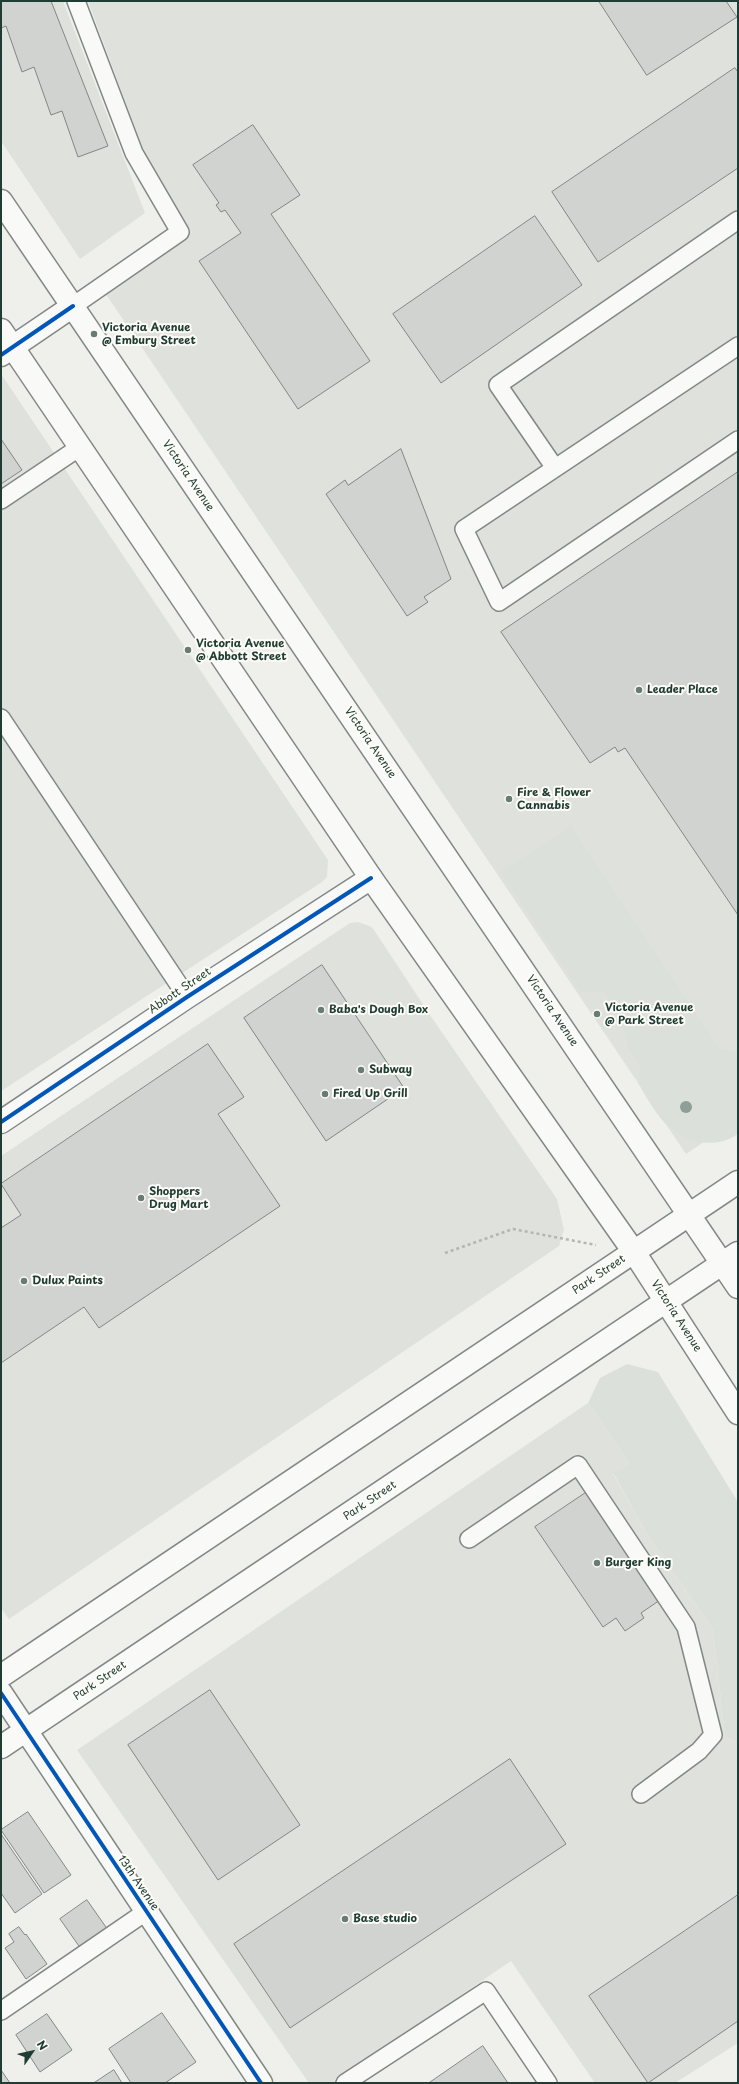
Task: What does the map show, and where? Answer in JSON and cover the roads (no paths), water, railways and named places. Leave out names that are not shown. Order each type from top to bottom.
[{"type":"main road","name":"Victoria Avenue","points":[[1,201],[690,1214],[730,1258],[738,1287]]},
{"type":"main road","points":[[5,344],[73,306]]},
{"type":"main road","name":"Victoria Avenue","points":[[5,344],[80,447],[371,878],[634,1252],[738,1413]]},
{"type":"main road","name":"Abbott Street","points":[[1,1122],[187,997],[371,878]]},
{"type":"main road","name":"Park Street","points":[[1,1676],[738,1182]]},
{"type":"main road","name":"Park Street","points":[[1,1747],[667,1302],[730,1258]]},
{"type":"main road","name":"13th Avenue","points":[[1,1693],[261,2083]]},
{"type":"lane","points":[[73,306],[180,232],[134,152],[76,1]]},
{"type":"lane","points":[[555,468],[498,385],[738,220]]},
{"type":"lane","points":[[738,346],[464,529],[499,602],[738,440]]},
{"type":"lane","points":[[1,500],[80,447]]},
{"type":"lane","points":[[1,718],[187,997]]},
{"type":"lane","points":[[469,1539],[578,1465],[686,1626],[712,1735],[699,1751],[641,1794]]},
{"type":"lane","points":[[1,2010],[146,1911]]},
{"type":"lane","points":[[346,2083],[486,1991],[548,2083]]},
{"type":"place","name":"Victoria Avenue @ Embury Street","points":[[94,334]]},
{"type":"place","name":"Victoria Avenue @ Abbott Street","points":[[188,650]]},
{"type":"place","name":"Leader Place","points":[[639,690]]},
{"type":"place","name":"Fire & Flower Cannabis","points":[[509,799]]},
{"type":"place","name":"Baba's Dough Box","points":[[321,1010]]},
{"type":"place","name":"Victoria Avenue @ Park Street","points":[[597,1014]]},
{"type":"place","name":"Subway","points":[[361,1070]]},
{"type":"place","name":"Fired Up Grill","points":[[325,1094]]},
{"type":"place","name":"Shoppers Drug Mart","points":[[141,1198]]},
{"type":"place","name":"Dulux Paints","points":[[24,1281]]},
{"type":"place","name":"Burger King","points":[[597,1563]]},
{"type":"place","name":"Base studio","points":[[345,1919]]}]
